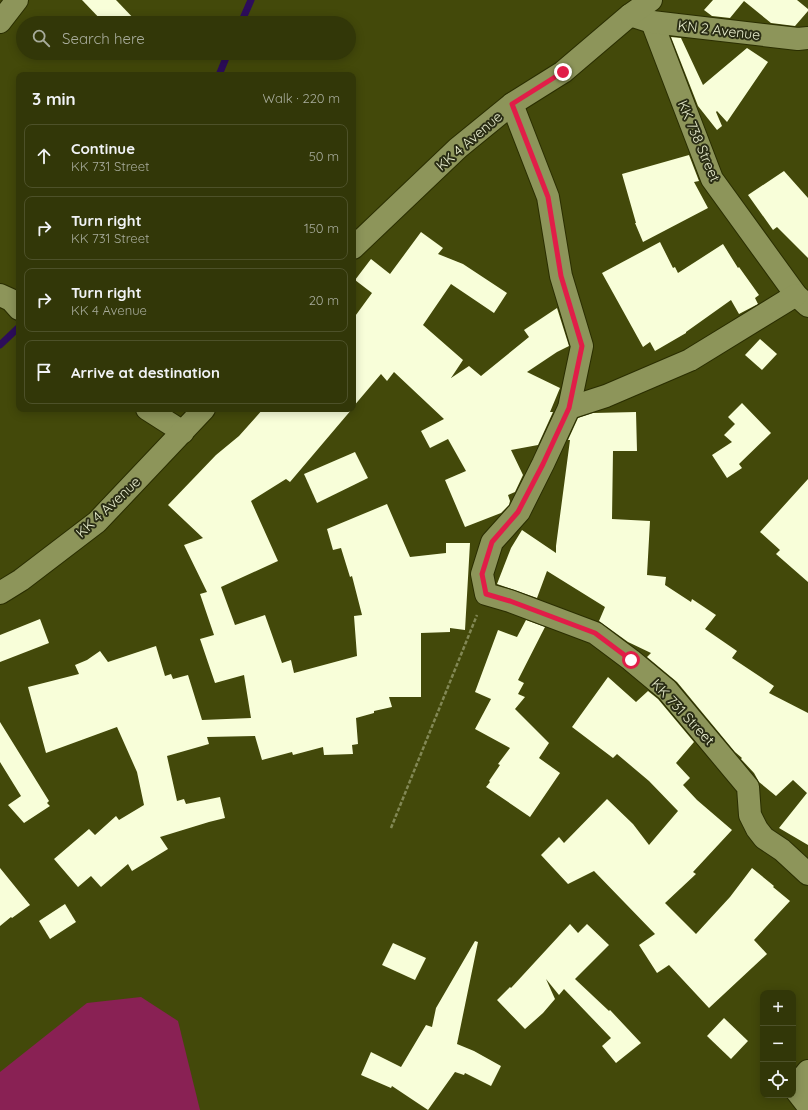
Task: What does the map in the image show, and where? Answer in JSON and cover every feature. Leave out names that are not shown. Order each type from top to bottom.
[{"type":"street","points":[[0,22],[17,0]]},
{"type":"street","name":"KK 4 Avenue","points":[[356,245],[458,148],[512,104],[563,72],[630,15],[651,0]]},
{"type":"street","name":"KN 2 Avenue","points":[[630,15],[652,22],[798,39],[808,38]]},
{"type":"street","name":"KK 738 Street","points":[[652,22],[712,179],[802,301]]},
{"type":"street","points":[[486,594],[482,574],[492,542],[518,512],[543,464],[569,408],[582,346],[561,276],[548,197],[512,104]]},
{"type":"street","points":[[569,408],[606,396],[690,360],[802,301]]},
{"type":"street","points":[[152,412],[183,432]]},
{"type":"street","name":"KK 4 Avenue","points":[[0,592],[21,580],[96,522],[201,412]]},
{"type":"street","name":"KK 731 Street","points":[[486,594],[510,601],[595,633],[631,660],[666,690],[748,787],[750,815],[757,829],[764,838],[782,850],[808,874]]},
{"type":"street","points":[[808,1071],[794,1088],[808,1106]]},
{"type":"path","points":[[391,828],[486,594]]},
{"type":"shaded area","points":[[141,997],[178,1021],[200,1110],[0,1110],[0,1072],[87,1003]]},
{"type":"building","points":[[82,0],[116,0],[131,16],[97,16]]},
{"type":"building","points":[[713,0],[797,0],[808,9],[808,11],[795,26],[771,23],[744,1],[730,18],[712,16],[704,10]]},
{"type":"building","points":[[671,37],[681,38],[703,85],[747,48],[768,62],[727,122],[717,111],[716,112],[722,126],[717,130],[698,106]]},
{"type":"building","points":[[689,155],[699,181],[694,182],[708,208],[643,242],[635,223],[622,174]]},
{"type":"building","points":[[784,171],[808,198],[808,258],[777,227],[773,230],[748,195]]},
{"type":"building","points":[[421,232],[443,248],[438,254],[463,264],[507,293],[494,313],[451,284],[423,325],[463,360],[451,378],[469,366],[481,376],[529,337],[524,330],[557,308],[569,346],[557,352],[527,372],[560,388],[550,412],[553,412],[538,445],[511,450],[523,475],[515,492],[508,495],[510,501],[509,505],[501,513],[465,527],[445,480],[466,471],[448,439],[430,448],[421,431],[444,419],[394,372],[387,381],[381,374],[356,403],[356,315],[372,293],[356,281],[356,279],[371,259],[390,274]]},
{"type":"building","points":[[660,242],[673,268],[675,267],[678,273],[723,244],[738,268],[739,267],[759,295],[755,298],[758,304],[739,314],[731,300],[686,333],[655,351],[650,342],[643,347],[602,273]]},
{"type":"building","points":[[760,339],[777,354],[762,370],[745,355]]},
{"type":"building","points":[[742,403],[771,433],[739,464],[742,468],[727,478],[712,455],[732,442],[724,435],[735,424],[728,417]]},
{"type":"building","points":[[260,412],[349,412],[290,482],[286,479],[251,501],[278,561],[221,587],[235,625],[265,615],[282,663],[291,660],[294,673],[357,656],[354,616],[362,615],[352,576],[350,577],[341,548],[333,550],[327,529],[387,504],[410,557],[446,553],[446,543],[470,543],[465,630],[450,628],[450,632],[421,633],[421,697],[389,697],[392,707],[374,711],[374,713],[356,718],[358,744],[352,745],[353,754],[324,755],[323,747],[293,755],[292,752],[262,760],[255,736],[207,737],[209,744],[167,756],[177,801],[184,799],[186,804],[220,797],[225,818],[160,837],[168,849],[132,871],[128,864],[101,887],[91,876],[78,887],[54,859],[89,829],[95,835],[116,816],[119,820],[144,805],[137,772],[117,727],[46,753],[28,687],[79,674],[75,665],[87,660],[100,651],[108,662],[156,646],[165,676],[171,674],[173,679],[188,675],[202,720],[251,718],[244,675],[215,683],[200,639],[214,635],[200,594],[207,592],[184,545],[203,538],[168,505],[216,455],[239,436]]},
{"type":"building","points":[[636,412],[637,451],[613,451],[612,519],[650,521],[647,575],[666,577],[665,585],[691,602],[692,599],[716,615],[705,629],[737,651],[732,658],[774,686],[769,693],[808,713],[808,845],[779,828],[807,793],[793,780],[776,796],[759,782],[754,773],[741,759],[742,758],[735,752],[677,682],[647,657],[651,653],[628,642],[599,621],[605,607],[547,571],[537,598],[497,584],[511,548],[522,530],[556,553],[570,440],[568,440],[578,418],[593,413]]},
{"type":"building","points":[[355,452],[368,478],[317,503],[304,474]]},
{"type":"building","points":[[808,479],[808,582],[776,554],[780,550],[760,532]]},
{"type":"building","points":[[40,619],[49,643],[0,662],[0,635]]},
{"type":"building","points":[[526,620],[545,627],[518,680],[524,683],[518,694],[525,697],[515,709],[549,743],[539,758],[560,773],[530,817],[486,787],[500,765],[498,764],[510,748],[475,729],[491,699],[475,692],[498,630],[517,637]]},
{"type":"building","points":[[608,677],[636,702],[648,691],[658,699],[694,742],[676,763],[690,778],[683,785],[697,800],[732,830],[693,872],[696,874],[665,903],[696,934],[730,897],[752,868],[790,901],[754,940],[767,954],[709,1008],[669,965],[657,973],[639,945],[655,934],[594,871],[568,884],[541,855],[559,837],[564,843],[607,799],[633,824],[649,845],[678,811],[649,781],[617,754],[613,758],[572,727]]},
{"type":"building","points":[[0,722],[49,801],[47,803],[50,806],[24,823],[8,805],[21,796],[0,762]]},
{"type":"building","points":[[0,868],[30,905],[0,926]]},
{"type":"building","points":[[65,904],[76,922],[50,939],[39,921]]},
{"type":"building","points":[[570,924],[578,933],[587,924],[609,945],[575,979],[609,1011],[610,1010],[641,1043],[616,1063],[602,1046],[611,1038],[564,989],[559,995],[546,979],[555,999],[543,1013],[525,1029],[497,1000],[510,987],[511,988]]},
{"type":"building","points":[[475,941],[478,942],[457,1044],[474,1051],[501,1066],[491,1086],[465,1073],[464,1075],[455,1072],[428,1110],[392,1086],[391,1088],[361,1075],[371,1052],[401,1067],[426,1025],[432,1027],[436,1008]]},
{"type":"building","points":[[393,943],[426,958],[415,980],[382,965]]},
{"type":"building","points":[[724,1018],[748,1041],[731,1059],[707,1036]]},
{"type":"waterway","points":[[244,16],[251,0]]},
{"type":"waterway","points":[[220,72],[225,60]]},
{"type":"waterway","points":[[0,345],[16,330]]},
{"type":"route","points":[[563,72],[512,104],[548,197],[561,276],[582,346],[569,408],[543,464],[518,512],[492,542],[482,574],[486,594],[510,601],[595,633],[631,660]]}]
